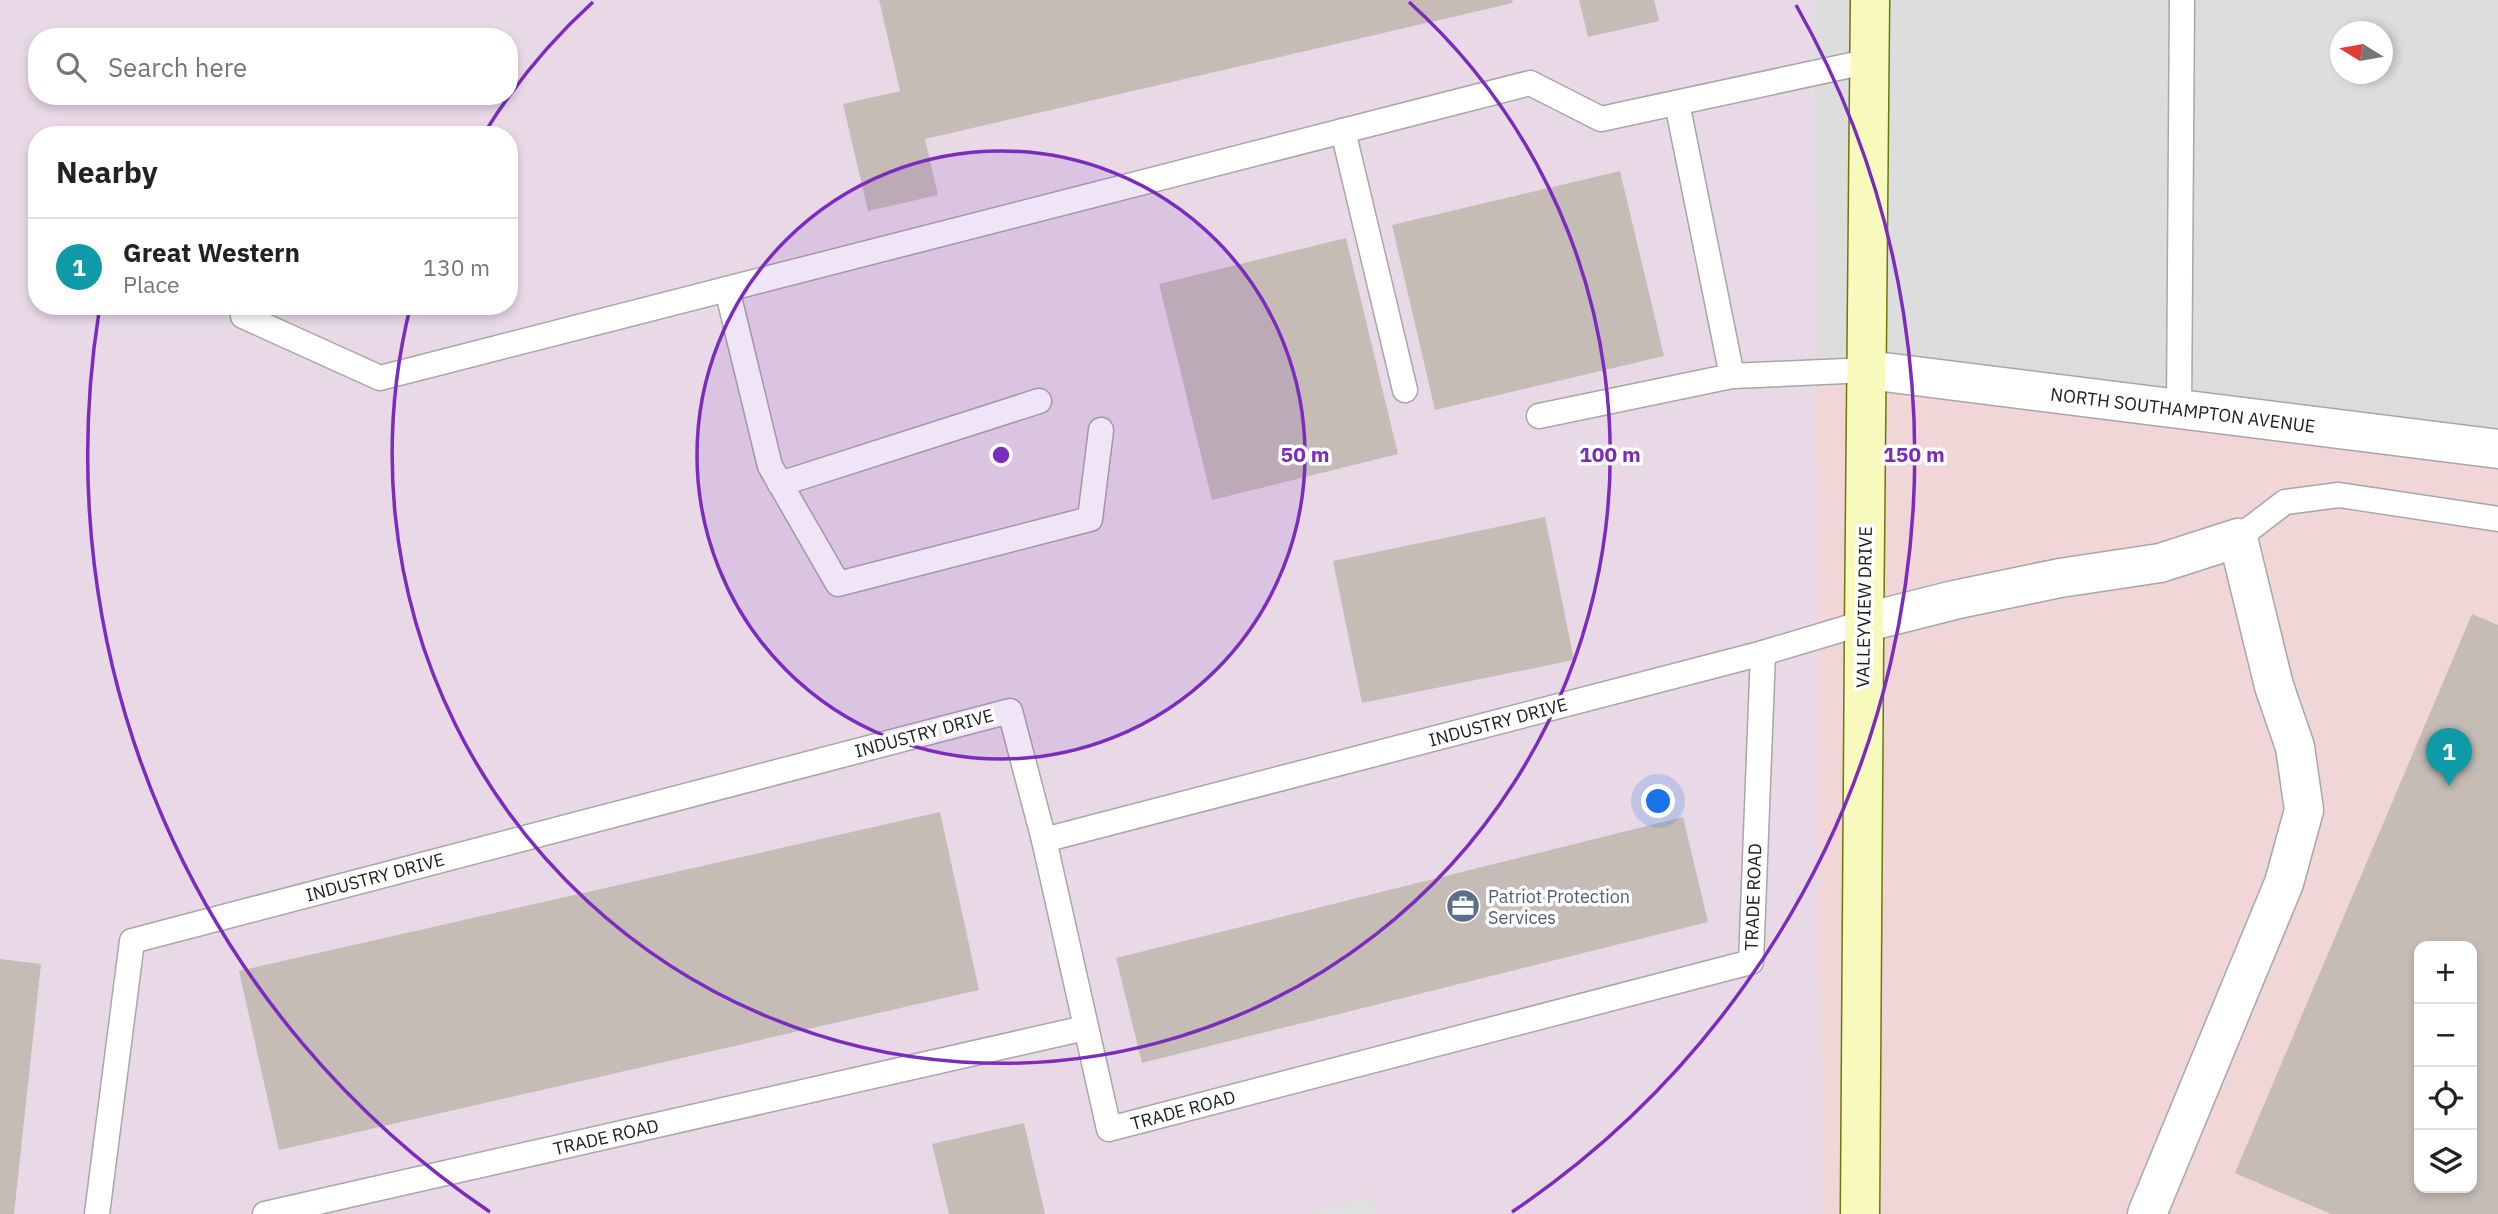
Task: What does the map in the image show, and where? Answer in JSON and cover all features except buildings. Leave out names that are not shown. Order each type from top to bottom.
[{"type":"street","name":"VALLEYVIEW DRIVE","points":[[1860,1214],[1870,0]]},
{"type":"street","name":"NORTH SOUTHAMPTON AVENUE","points":[[1868,370],[2498,449]]},
{"type":"street","points":[[1863,623],[1954,600],[2060,578],[2160,563],[2238,538],[2274,686],[2295,747],[2304,810],[2284,883],[2147,1214]]},
{"type":"lane","points":[[2179,409],[2182,0]]},
{"type":"lane","points":[[243,316],[380,378],[1531,83],[1601,119],[1870,61]]},
{"type":"lane","points":[[1677,103],[1732,376]]},
{"type":"lane","points":[[1343,131],[1405,390]]},
{"type":"lane","points":[[727,289],[770,466],[838,584],[1090,519],[1101,430]]},
{"type":"lane","points":[[1539,416],[1732,376],[1868,370]]},
{"type":"lane","points":[[780,484],[1039,401]]},
{"type":"lane","points":[[2238,538],[2284,502],[2339,495],[2498,519]]},
{"type":"lane","name":"INDUSTRY DRIVE","points":[[97,1214],[132,941],[1010,711],[1044,840],[1763,653],[1863,623]]},
{"type":"lane","name":"TRADE ROAD","points":[[265,1214],[1085,1028],[1109,1129],[1751,962],[1763,653]]},
{"type":"lane","points":[[1044,840],[1085,1028]]},
{"type":"shaded area","points":[[0,0],[1813,0],[1822,1214],[0,1214]]},
{"type":"shaded area","points":[[1813,0],[2498,0],[2498,465],[1815,371]]},
{"type":"shaded area","points":[[1815,371],[2498,465],[2498,1214],[1822,1214]]},
{"type":"shaded area","points":[[1373,1196],[1377,1214],[1303,1214]]},
{"type":"place","name":"Great Western","points":[[2449,786]]},
{"type":"place","name":"Patriot Protection Services","points":[[1463,906]]}]
